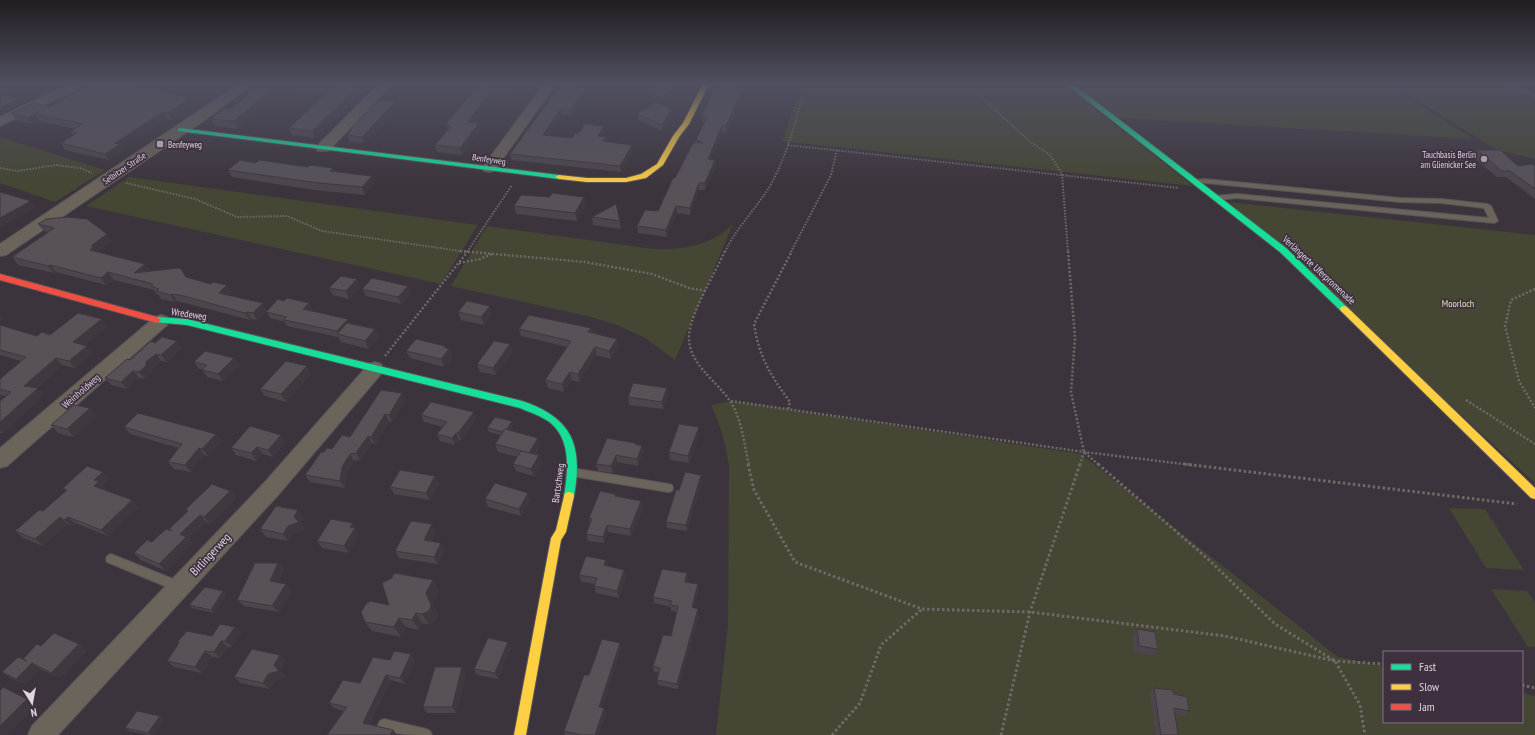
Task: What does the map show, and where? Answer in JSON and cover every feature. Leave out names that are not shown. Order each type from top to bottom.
[{"type":"street","name":"Selbitzer Straße","points":[[0,251],[197,118]]},
{"type":"street","points":[[322,148],[352,118]]},
{"type":"street","points":[[489,168],[525,118]]},
{"type":"street","name":"Benfeyweg","points":[[180,130],[519,173],[587,180],[618,181],[636,178],[651,172],[660,165],[676,136],[689,118]]},
{"type":"street","name":"Verlängerte Uferpromenade","points":[[1114,118],[1283,250],[1535,495]]},
{"type":"street","name":"Wredeweg","points":[[0,277],[161,321],[187,322],[375,369]]},
{"type":"street","name":"Weinholdweg","points":[[0,460],[161,321]]},
{"type":"street","name":"Bartschweg","points":[[375,369],[522,405],[544,415],[561,427],[569,442],[572,458],[572,472],[561,532],[556,538],[520,735]]},
{"type":"street","name":"Birlingerweg","points":[[41,735],[272,488],[375,369]]},
{"type":"lane","points":[[1200,184],[1205,181],[1419,202],[1466,203],[1487,206],[1494,221],[1237,196],[1217,198]]},
{"type":"lane","points":[[572,472],[668,488]]},
{"type":"lane","points":[[111,559],[179,587]]},
{"type":"lane","points":[[384,725],[426,735]]},
{"type":"path","points":[[796,118],[788,145],[770,185],[751,214],[732,237],[707,291],[692,319],[689,336],[692,351],[702,370],[730,401],[739,421],[754,490],[795,562],[922,609],[1030,612],[1225,636],[1335,661],[1383,664]]},
{"type":"path","points":[[1000,735],[1030,612],[1084,452],[1071,392],[1075,338],[1062,174],[1050,155],[1029,141],[1004,118]]},
{"type":"path","points":[[788,145],[1195,189],[1200,184]]},
{"type":"path","points":[[788,409],[790,402],[762,362],[756,343],[754,324],[831,175],[837,150]]},
{"type":"path","points":[[0,168],[18,171],[56,165],[80,168],[108,178],[195,198],[237,217],[287,216],[322,231],[467,252],[585,262],[652,274],[689,288],[707,291]]},
{"type":"path","points":[[375,369],[459,263],[519,173]]},
{"type":"path","points":[[459,263],[480,259],[493,254]]},
{"type":"path","points":[[1535,289],[1511,300],[1505,326],[1519,381],[1535,408]]},
{"type":"path","points":[[730,401],[1084,452],[1519,505]]},
{"type":"path","points":[[1084,452],[1208,559],[1275,624],[1335,661],[1360,705],[1365,735]]},
{"type":"path","points":[[832,735],[860,703],[881,646],[922,609]]},
{"type":"path","points":[[1523,685],[1535,688]]},
{"type":"green space","points":[[790,118],[1107,118],[1193,186],[782,141]]},
{"type":"green space","points":[[1124,118],[1441,118],[1473,139]]},
{"type":"green space","points":[[1446,118],[1535,118],[1535,159],[1497,150]]},
{"type":"green space","points":[[0,137],[105,170],[55,202],[0,183]]},
{"type":"green space","points":[[129,177],[478,225],[441,284],[86,206]]},
{"type":"green space","name":"Moorloch","points":[[1229,202],[1535,235],[1535,483]]},
{"type":"green space","points":[[733,224],[675,360],[645,338],[617,325],[591,317],[451,286],[487,226],[654,249],[665,249],[697,245],[716,237]]},
{"type":"green space","points":[[730,401],[1081,454],[1338,657],[1383,666],[1383,723],[1523,723],[1523,693],[1535,696],[1535,735],[716,735],[728,623],[729,467],[723,436],[711,405]]},
{"type":"green space","points":[[1449,508],[1485,509],[1524,570],[1486,568]]},
{"type":"green space","points":[[1491,589],[1527,591],[1535,602],[1535,647],[1528,647]]},
{"type":"building","points":[[56,118],[153,118],[115,143],[120,144],[105,154],[61,143],[77,133],[70,132],[83,124]]},
{"type":"building","points":[[212,118],[237,118],[234,121]]},
{"type":"building","points":[[299,118],[326,118],[312,131],[289,128]]},
{"type":"building","points":[[361,118],[380,118],[362,137],[347,135],[352,129],[350,129]]},
{"type":"building","points":[[451,118],[471,118],[468,122],[479,123],[460,148],[435,145],[450,127],[450,125],[446,124]]},
{"type":"building","points":[[536,118],[554,118],[543,135],[572,138],[575,133],[578,134],[585,124],[604,126],[598,136],[606,137],[603,141],[632,145],[620,166],[510,154]]},
{"type":"building","points":[[647,118],[666,118],[662,125]]},
{"type":"building","points":[[706,118],[729,118],[726,126],[722,126],[708,159],[715,160],[705,183],[699,183],[690,208],[676,206],[666,230],[637,226],[645,210],[658,211],[673,178],[675,178],[692,145],[695,142],[703,143],[696,140]]},
{"type":"building","points":[[1477,150],[1500,150],[1518,166],[1532,164],[1535,166],[1535,189],[1510,171],[1502,171]]},
{"type":"building","points":[[240,160],[256,163],[259,160],[308,167],[310,165],[333,168],[330,171],[372,176],[362,187],[310,182],[228,170]]},
{"type":"building","points":[[0,192],[31,201],[0,218]]},
{"type":"building","points":[[552,193],[584,197],[575,213],[514,206],[521,195],[550,197]]},
{"type":"building","points":[[616,204],[620,221],[592,217]]},
{"type":"building","points":[[68,217],[87,219],[107,234],[91,246],[94,247],[90,250],[145,264],[134,273],[178,268],[181,269],[186,277],[211,284],[213,282],[227,285],[219,293],[263,303],[253,313],[245,313],[184,296],[170,295],[156,291],[159,289],[151,286],[153,284],[108,272],[101,278],[12,257],[54,228],[38,224],[46,219]]},
{"type":"building","points":[[341,276],[357,279],[346,291],[329,288]]},
{"type":"building","points":[[372,278],[408,286],[398,297],[362,289]]},
{"type":"building","points":[[287,298],[309,303],[303,309],[348,319],[337,331],[284,320],[287,317],[266,312],[278,299],[284,301]]},
{"type":"building","points":[[467,301],[490,306],[481,317],[458,312]]},
{"type":"building","points":[[78,313],[102,319],[73,342],[87,346],[69,361],[56,358],[24,386],[38,388],[0,422],[0,401],[11,392],[0,389],[0,379],[26,357],[0,350],[0,325],[37,336],[42,332],[50,335]]},
{"type":"building","points":[[529,315],[591,328],[588,332],[617,339],[609,351],[595,347],[578,374],[570,372],[562,384],[545,380],[571,341],[519,329]]},
{"type":"building","points":[[347,323],[375,329],[365,341],[337,334]]},
{"type":"building","points":[[162,337],[177,341],[161,355],[156,354],[146,362],[146,366],[139,372],[133,371],[121,382],[105,378],[127,359],[130,360],[151,341],[155,343]]},
{"type":"building","points":[[416,339],[445,346],[444,347],[449,349],[441,359],[406,351]]},
{"type":"building","points":[[494,341],[510,344],[493,368],[477,364]]},
{"type":"building","points":[[205,351],[234,358],[218,374],[202,370],[207,365],[194,362]]},
{"type":"building","points":[[286,361],[307,366],[281,394],[260,389]]},
{"type":"building","points":[[633,383],[667,388],[662,402],[628,397]]},
{"type":"building","points":[[381,390],[402,393],[389,415],[385,414],[371,437],[368,436],[356,453],[350,454],[342,467],[340,481],[305,475],[321,452],[324,452],[327,448],[332,449],[342,435],[350,437]]},
{"type":"building","points":[[431,402],[474,412],[458,433],[456,433],[452,438],[437,434],[447,422],[421,415]]},
{"type":"building","points":[[74,405],[90,408],[67,429],[51,425]]},
{"type":"building","points":[[138,413],[216,434],[202,449],[199,448],[185,465],[168,462],[182,444],[124,427]]},
{"type":"building","points":[[495,417],[512,421],[503,432],[487,428]]},
{"type":"building","points":[[679,424],[699,427],[688,456],[669,452]]},
{"type":"building","points":[[250,426],[281,435],[268,450],[257,447],[251,453],[231,448]]},
{"type":"building","points":[[505,429],[538,438],[529,453],[495,444]]},
{"type":"building","points":[[607,438],[635,443],[642,446],[637,459],[616,455],[611,466],[596,464]]},
{"type":"building","points":[[521,451],[539,455],[531,469],[513,464]]},
{"type":"building","points":[[87,466],[103,472],[94,480],[99,481],[94,486],[132,500],[101,530],[68,517],[64,520],[60,517],[35,539],[15,531],[39,510],[43,511],[67,490],[63,488]]},
{"type":"building","points":[[400,470],[435,476],[426,493],[390,487]]},
{"type":"building","points":[[685,472],[701,475],[686,525],[666,522],[676,490],[679,490]]},
{"type":"building","points":[[495,483],[528,493],[519,509],[485,499]]},
{"type":"building","points":[[212,484],[230,491],[204,517],[200,515],[180,534],[186,537],[159,564],[134,553],[147,540],[152,542],[166,529],[172,531],[169,529],[188,511],[186,509]]},
{"type":"building","points":[[600,491],[615,494],[615,496],[641,501],[630,529],[607,525],[603,537],[586,534],[592,519],[589,518]]},
{"type":"building","points":[[276,506],[298,510],[294,517],[299,522],[288,526],[283,534],[260,529]]},
{"type":"building","points":[[331,519],[353,523],[350,527],[355,528],[344,546],[317,541]]},
{"type":"building","points":[[411,521],[432,524],[424,540],[441,543],[434,557],[395,551]]},
{"type":"building","points":[[586,556],[606,560],[604,565],[624,570],[617,591],[594,586],[597,578],[579,575]]},
{"type":"building","points":[[255,563],[278,563],[270,581],[286,584],[272,606],[237,600]]},
{"type":"building","points":[[662,569],[687,573],[685,582],[698,584],[692,607],[698,609],[677,684],[657,680],[660,668],[653,666],[663,635],[671,636],[678,606],[670,605],[672,601],[653,597]]},
{"type":"building","points":[[394,573],[433,580],[426,593],[431,605],[429,611],[422,614],[416,613],[412,620],[399,618],[394,627],[365,622],[361,612],[370,601],[389,605],[382,583],[392,578]]},
{"type":"building","points":[[205,587],[223,591],[211,610],[189,605]]},
{"type":"building","points":[[220,624],[235,627],[225,641],[221,641],[214,652],[205,651],[195,667],[167,661],[179,643],[178,641],[187,631],[212,636]]},
{"type":"building","points":[[1137,629],[1155,632],[1158,649],[1139,646]]},
{"type":"building","points":[[54,633],[79,644],[51,673],[32,663],[16,679],[2,672],[18,657],[27,661],[23,659],[37,644],[41,646]]},
{"type":"building","points":[[488,638],[508,642],[495,673],[474,669]]},
{"type":"building","points":[[602,639],[620,643],[599,707],[604,708],[595,735],[581,735],[564,731],[584,675],[589,675]]},
{"type":"building","points":[[252,649],[280,655],[274,665],[279,671],[268,674],[263,683],[234,677]]},
{"type":"building","points":[[394,651],[411,654],[400,678],[386,675],[363,723],[393,730],[390,735],[327,735],[347,707],[329,703],[343,680],[360,683],[373,657],[390,660]]},
{"type":"building","points":[[435,667],[462,667],[452,707],[423,707]]},
{"type":"building","points":[[3,687],[27,699],[0,726],[0,691]]},
{"type":"building","points":[[1154,688],[1173,690],[1174,694],[1187,697],[1189,711],[1174,708],[1178,735],[1161,735]]},
{"type":"building","points":[[137,711],[160,716],[148,733],[125,728]]},
{"type":"traffic: fast","points":[[1113,118],[1283,250],[1344,309]]},
{"type":"traffic: fast","points":[[180,130],[559,177]]},
{"type":"traffic: fast","points":[[157,320],[187,322],[522,405],[553,420],[566,436],[572,455],[572,476],[569,496]]},
{"type":"traffic: slow","points":[[559,177],[587,180],[626,180],[643,176],[660,165],[676,136],[689,118]]},
{"type":"traffic: slow","points":[[1344,309],[1535,495]]},
{"type":"traffic: slow","points":[[520,735],[556,538],[561,532],[569,496]]},
{"type":"traffic: jam","points":[[0,277],[157,320]]},
{"type":"place","name":"Benfeyweg","points":[[160,144]]},
{"type":"place","name":"Tauchbasis Berlin am Glienicker See","points":[[1484,159]]}]
